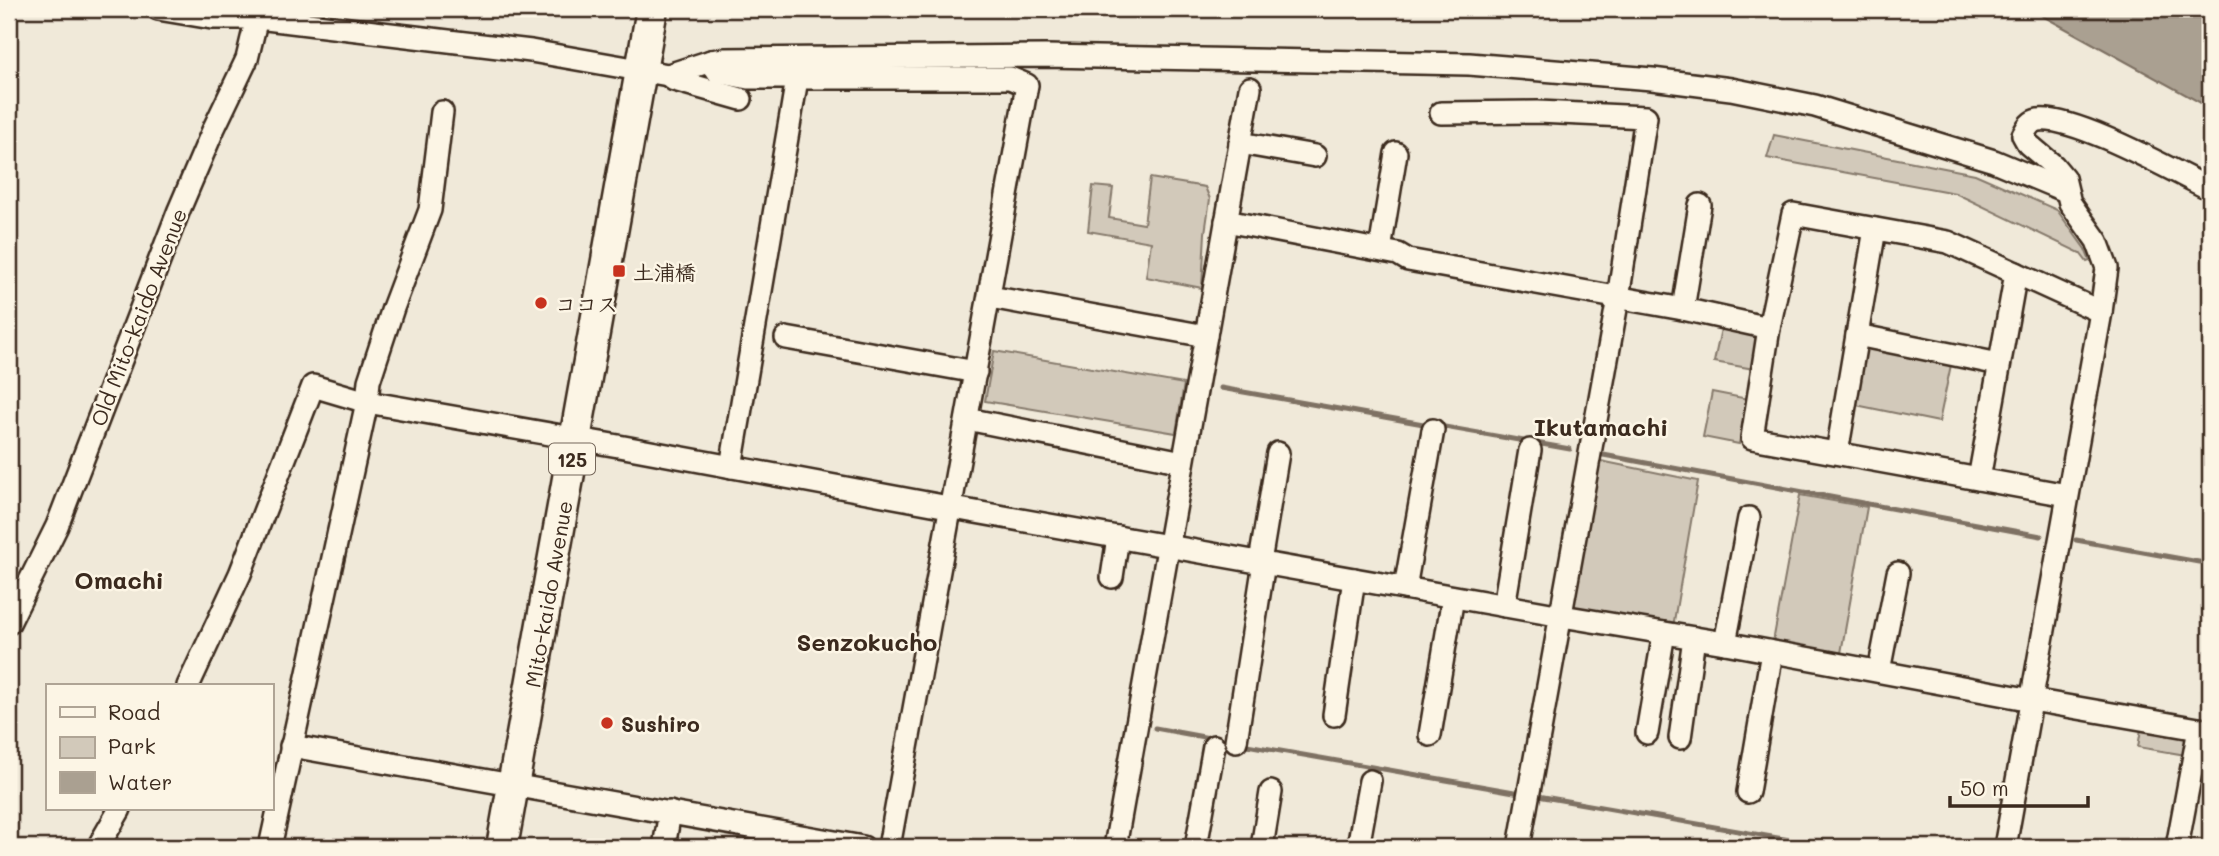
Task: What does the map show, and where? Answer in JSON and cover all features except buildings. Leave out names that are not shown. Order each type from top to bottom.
[{"type":"highway","name":"Mito-kaido Avenue","points":[[502,847],[576,439],[651,66],[652,9]]},
{"type":"street","points":[[158,9],[212,18],[259,13],[651,66],[725,59],[1047,56],[1469,64],[1639,78],[1731,89],[1815,106],[1994,161],[2066,191]]},
{"type":"street","name":"Old Mito-kaido Avenue","points":[[9,623],[57,526],[179,210],[247,59],[259,13]]},
{"type":"street","points":[[711,61],[718,72],[748,78],[1010,78],[1027,88],[1038,85],[1047,56]]},
{"type":"street","points":[[651,66],[674,80],[741,99]]},
{"type":"street","points":[[732,467],[797,79]]},
{"type":"street","points":[[889,847],[1027,88]]},
{"type":"street","points":[[1115,847],[1250,88]]},
{"type":"street","points":[[270,847],[367,402],[369,382],[393,308],[430,210],[442,112]]},
{"type":"street","points":[[1441,113],[1538,112],[1646,117],[1619,298],[1519,847]]},
{"type":"street","points":[[2005,847],[2107,268],[2097,241],[2070,203],[2064,178],[2028,144],[2023,135],[2027,126],[2036,120],[2056,122],[2096,134],[2210,189]]},
{"type":"street","points":[[1240,143],[1315,156]]},
{"type":"street","points":[[1380,250],[1396,153]]},
{"type":"street","points":[[1683,309],[1700,205]]},
{"type":"street","points":[[2067,495],[1752,438],[1769,328],[1793,214],[1948,242],[2101,312]]},
{"type":"street","points":[[1226,221],[1380,250],[1398,254],[1408,260],[1683,309],[1769,328]]},
{"type":"street","points":[[1837,453],[1875,229]]},
{"type":"street","points":[[1979,479],[2016,273]]},
{"type":"street","points":[[990,297],[1206,336]]},
{"type":"street","points":[[1857,335],[1999,364]]},
{"type":"street","points":[[786,338],[976,372]]},
{"type":"street","points":[[189,684],[240,574],[313,386],[367,402],[2205,730],[2177,847]]},
{"type":"street","points":[[967,419],[1183,462]]},
{"type":"street","points":[[1405,588],[1433,430]]},
{"type":"street","points":[[1504,606],[1530,450]]},
{"type":"street","points":[[1236,741],[1278,453]]},
{"type":"street","points":[[1725,643],[1749,517]]},
{"type":"street","points":[[1112,577],[1118,537]]},
{"type":"street","points":[[1878,671],[1898,573]]},
{"type":"street","points":[[1334,715],[1354,579]]},
{"type":"street","points":[[1430,735],[1453,597]]},
{"type":"street","points":[[1647,733],[1664,633]]},
{"type":"street","points":[[1680,737],[1694,638]]},
{"type":"street","points":[[1748,792],[1772,652]]},
{"type":"street","points":[[291,746],[863,847]]},
{"type":"street","points":[[1196,847],[1214,746]]},
{"type":"street","points":[[1358,847],[1370,781]]},
{"type":"street","points":[[1262,847],[1270,792]]},
{"type":"street","points":[[98,847],[119,810]]},
{"type":"street","points":[[664,847],[670,812]]},
{"type":"green space","points":[[1774,135],[1975,174],[2057,210],[2085,249],[2090,261],[2087,262],[2080,253],[1955,193],[1767,158]]},
{"type":"green space","points":[[1150,178],[1205,187],[1210,199],[1202,288],[1146,277],[1151,242],[1088,231],[1093,186],[1113,188],[1109,218],[1144,224]]},
{"type":"green space","points":[[1722,324],[1757,333],[1754,369],[1714,362]]},
{"type":"green space","points":[[1869,344],[1952,360],[1939,422],[1851,404],[1863,347]]},
{"type":"green space","points":[[994,351],[1184,384],[1176,433],[985,401]]},
{"type":"green space","points":[[1712,392],[1748,399],[1739,444],[1703,437]]},
{"type":"green space","points":[[1596,460],[1698,481],[1673,627],[1570,609]]},
{"type":"green space","points":[[1800,495],[1867,507],[1841,653],[1773,642]]},
{"type":"green space","points":[[2142,723],[2191,731],[2186,755],[2138,747]]},
{"type":"water","points":[[2030,9],[2210,9],[2210,108]]},
{"type":"waterway","points":[[1221,388],[1429,425]]},
{"type":"waterway","points":[[1439,426],[1570,449]]},
{"type":"waterway","points":[[1598,454],[2041,536]]},
{"type":"waterway","points":[[2076,540],[2210,564]]},
{"type":"waterway","points":[[1155,728],[1231,742]]},
{"type":"waterway","points":[[1241,744],[1520,793]]},
{"type":"waterway","points":[[1538,796],[1829,847]]},
{"type":"place","name":"土浦橋","points":[[619,271]]},
{"type":"place","name":"ココス","points":[[541,303]]},
{"type":"place","name":"Sushiro","points":[[607,723]]},
{"type":"district","name":"Ikutamachi","points":[[1601,426]]},
{"type":"district","name":"Omachi","points":[[119,579]]},
{"type":"district","name":"Senzokucho","points":[[867,641]]}]
